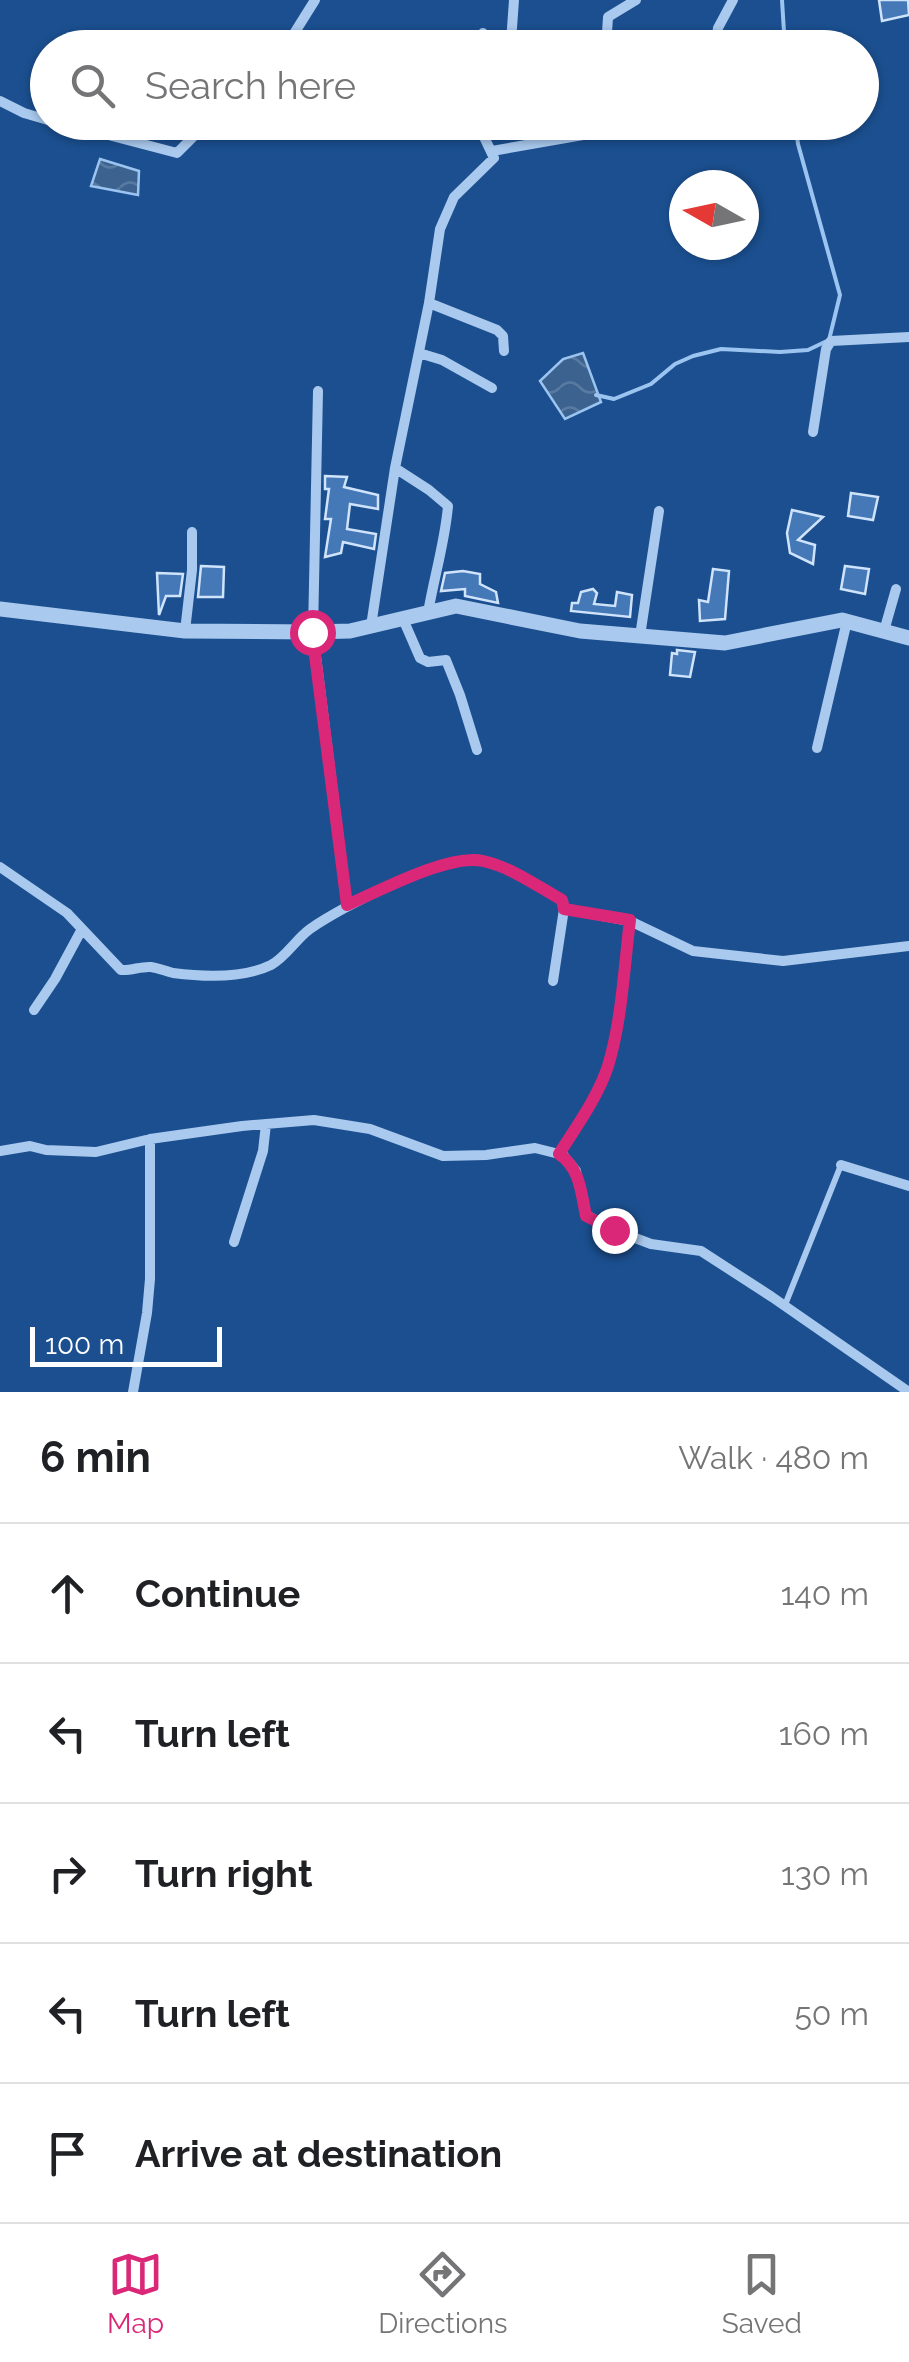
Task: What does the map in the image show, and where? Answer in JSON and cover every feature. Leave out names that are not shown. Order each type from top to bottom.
[{"type":"street","points":[[296,30],[315,0]]},
{"type":"street","points":[[512,30],[514,0]]},
{"type":"street","points":[[607,30],[608,17],[636,0]]},
{"type":"street","points":[[718,30],[733,0]]},
{"type":"street","points":[[0,101],[30,116]]},
{"type":"street","points":[[128,140],[177,153],[190,140]]},
{"type":"street","points":[[371,626],[395,468],[430,302],[440,229],[454,197],[494,158],[486,140]]},
{"type":"street","points":[[492,151],[544,140]]},
{"type":"street","points":[[430,302],[497,330],[503,336],[504,351]]},
{"type":"street","points":[[814,432],[826,348],[831,340],[909,337]]},
{"type":"street","points":[[419,353],[442,360],[492,388]]},
{"type":"street","points":[[318,391],[312,632],[347,905]]},
{"type":"street","points":[[395,468],[448,506],[446,535],[428,612]]},
{"type":"street","points":[[640,636],[660,511]]},
{"type":"street","points":[[185,631],[192,532]]},
{"type":"street","points":[[884,631],[896,588]]},
{"type":"street","points":[[0,609],[185,631],[312,632],[350,631],[456,606],[580,630],[725,643],[842,620],[909,638]]},
{"type":"street","points":[[404,618],[420,658],[428,662],[446,660],[477,750]]},
{"type":"street","points":[[817,748],[847,621]]},
{"type":"street","points":[[0,867],[67,913],[121,970],[148,966],[208,975],[240,974],[274,964],[306,931],[347,905],[452,862],[481,860],[562,900],[553,981]]},
{"type":"street","points":[[564,909],[630,920],[693,952],[784,961],[909,946]]},
{"type":"street","points":[[559,1154],[607,1068],[616,1030],[630,920]]},
{"type":"street","points":[[34,1010],[82,929]]},
{"type":"street","points":[[0,1151],[30,1146],[96,1152],[150,1139],[314,1120],[370,1129],[443,1156],[486,1156],[535,1148],[563,1155],[576,1171],[586,1216],[650,1244],[700,1251],[909,1392]]},
{"type":"street","points":[[234,1242],[263,1151],[266,1124]]},
{"type":"street","points":[[133,1392],[150,1279],[150,1139]]},
{"type":"street","points":[[841,1165],[909,1186]]},
{"type":"lane","points":[[785,1305],[841,1165]]},
{"type":"water","points":[[100,159],[139,171],[138,195],[91,186]]},
{"type":"water","points":[[583,353],[601,402],[565,419],[540,381],[563,359]]},
{"type":"building","points":[[879,0],[908,0],[909,15],[882,21]]},
{"type":"building","points":[[325,476],[347,477],[344,487],[378,495],[378,509],[350,504],[347,529],[376,534],[374,549],[343,542],[341,553],[325,557],[331,519],[325,519],[329,489],[325,489]]},
{"type":"building","points":[[851,493],[878,497],[873,520],[848,516]]},
{"type":"building","points":[[792,510],[823,517],[798,540],[815,545],[813,564],[790,553],[787,533]]},
{"type":"building","points":[[201,566],[224,567],[223,597],[198,597]]},
{"type":"building","points":[[845,566],[869,569],[865,594],[841,589]]},
{"type":"building","points":[[713,569],[729,571],[725,619],[700,621],[699,600],[708,602]]},
{"type":"building","points":[[157,573],[183,574],[180,596],[166,596],[159,615]]},
{"type":"building","points":[[445,573],[480,574],[480,584],[496,592],[498,603],[465,596],[465,589],[441,591]]},
{"type":"building","points":[[593,589],[597,593],[594,604],[615,606],[617,592],[632,595],[630,617],[571,611],[581,592]]},
{"type":"building","points":[[677,650],[695,652],[690,677],[670,675],[672,653],[677,654]]},
{"type":"waterway","points":[[782,0],[784,30]]},
{"type":"waterway","points":[[596,395],[614,399],[651,384],[675,364],[721,349],[808,350],[829,340],[840,295],[797,140]]},
{"type":"route","points":[[312,632],[347,905],[452,862],[481,860],[562,900],[564,909],[630,920],[616,1030],[607,1068],[559,1154],[576,1171],[586,1216],[614,1230]]}]
